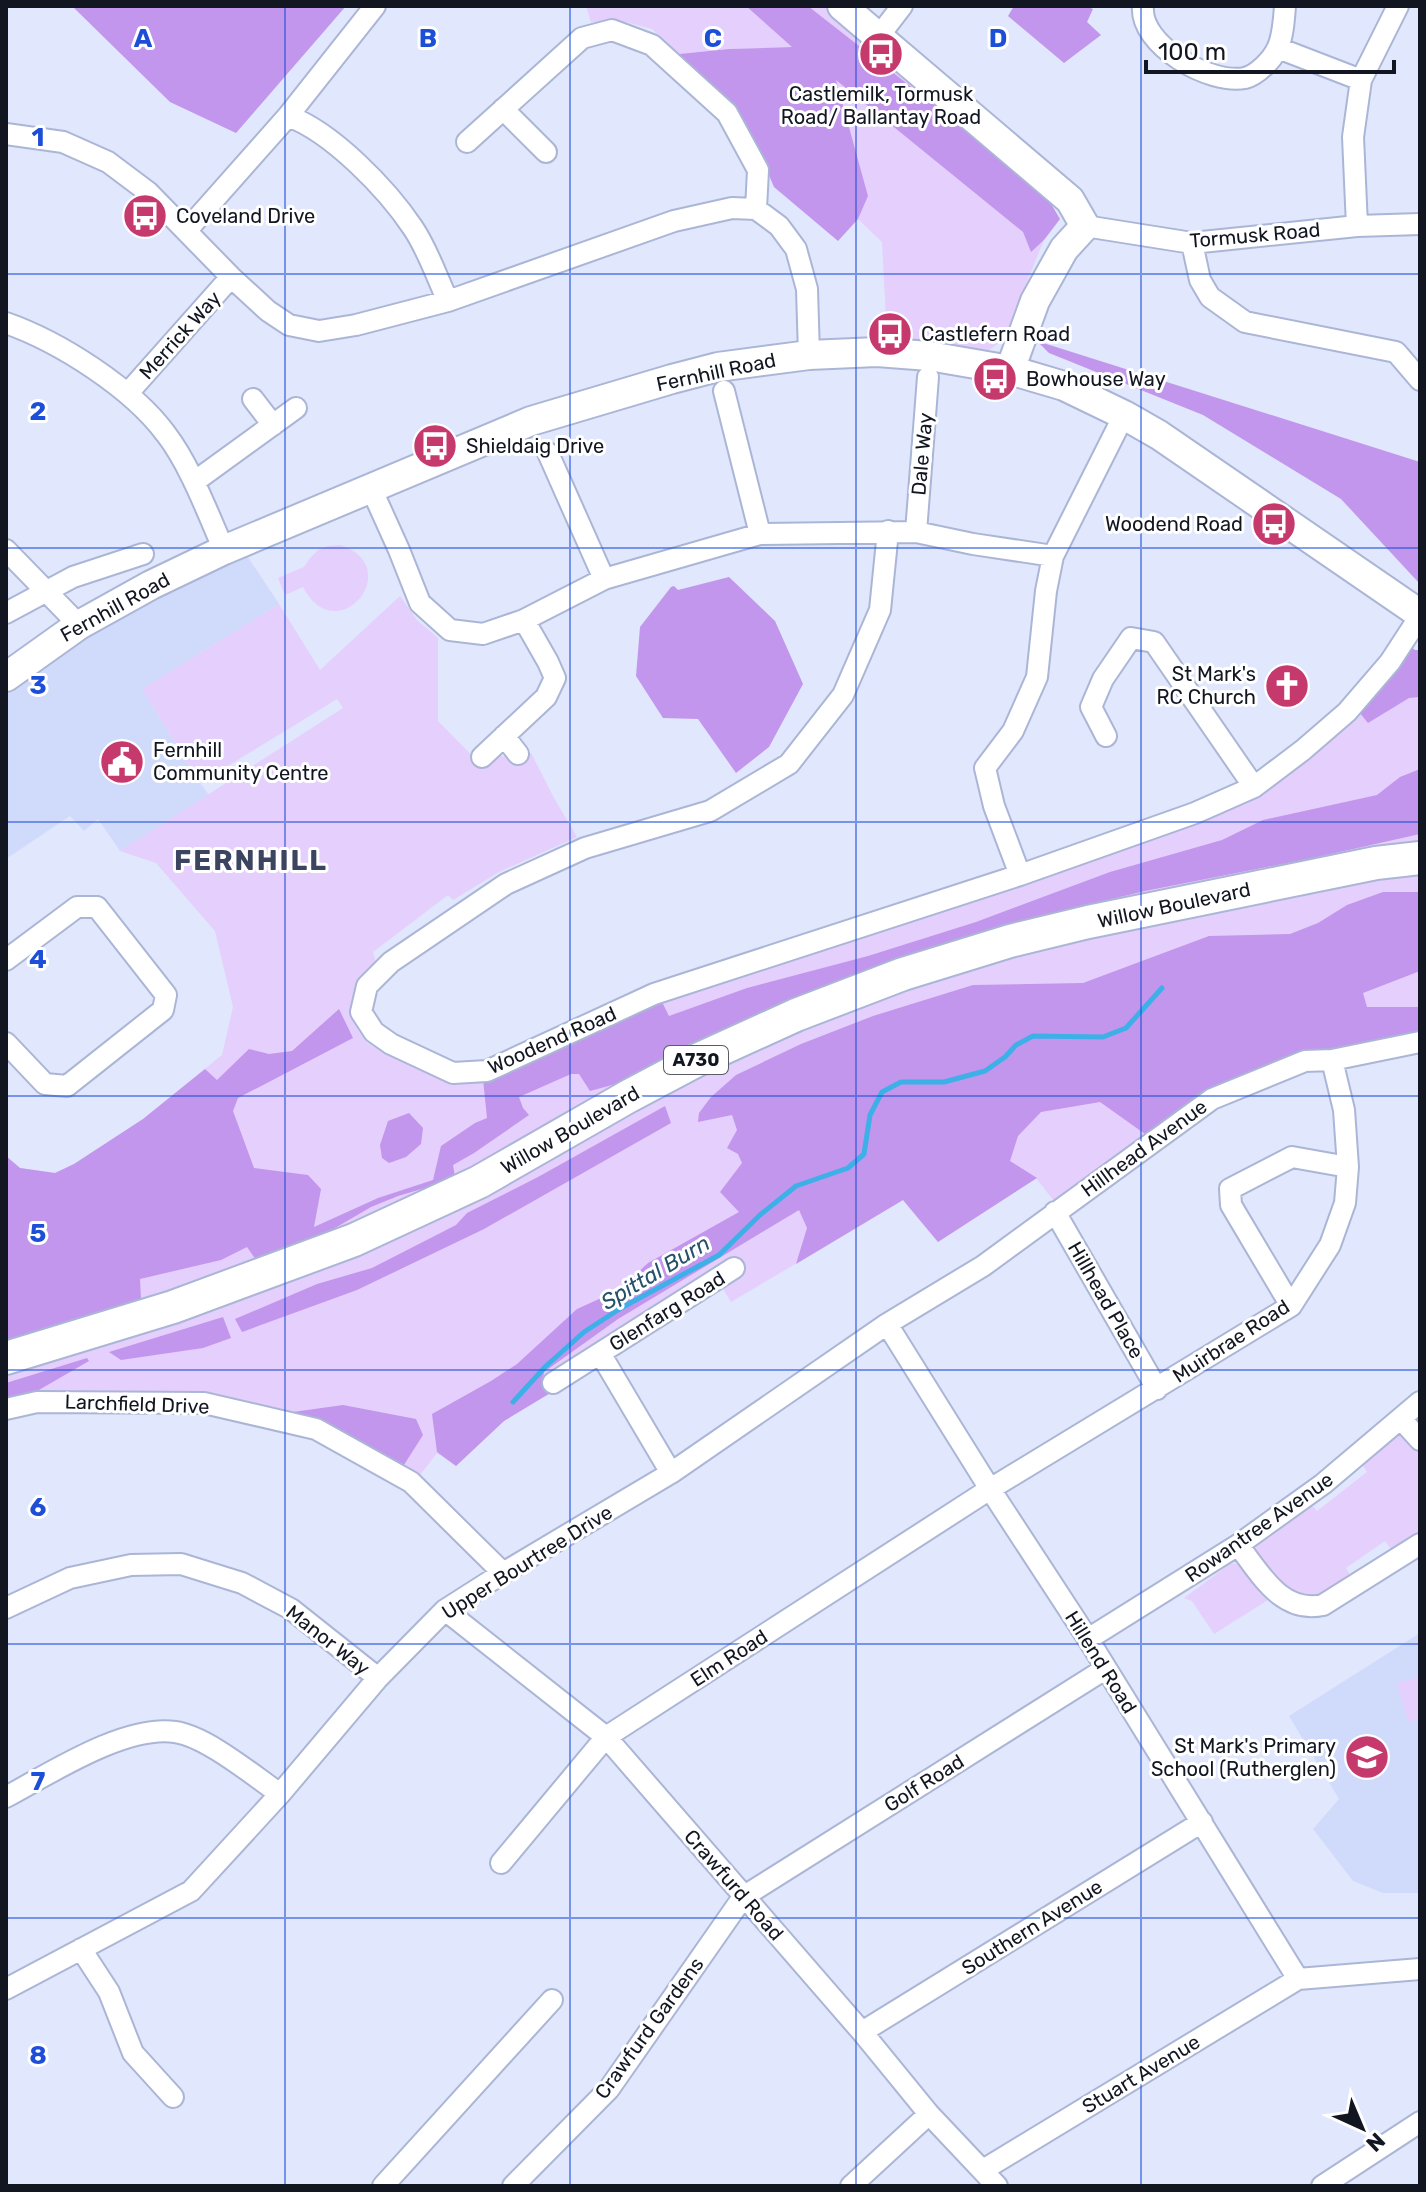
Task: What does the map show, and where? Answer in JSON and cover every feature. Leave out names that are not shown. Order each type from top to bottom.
[{"type":"main road","name":"Willow Boulevard","points":[[6,1358],[173,1307],[406,1218],[479,1182],[697,1060],[796,1015],[903,974],[1010,941],[1088,922],[1376,863],[1420,858]]},
{"type":"street","points":[[187,230],[258,152],[375,6]]},
{"type":"street","points":[[842,6],[1070,200],[1085,226],[1064,249],[1035,301],[1010,370]]},
{"type":"street","points":[[879,36],[902,6]]},
{"type":"street","points":[[1143,6],[1147,29],[1177,59],[1222,77],[1247,78],[1264,66],[1278,48],[1285,6]]},
{"type":"street","points":[[1357,226],[1353,137],[1361,80],[1398,6]]},
{"type":"street","points":[[467,142],[582,38],[612,30],[652,45],[727,113],[758,170],[756,209]]},
{"type":"street","points":[[1278,48],[1361,80]]},
{"type":"street","points":[[503,109],[546,152]]},
{"type":"street","points":[[288,116],[303,122],[338,148],[383,188],[415,230],[448,301]]},
{"type":"street","points":[[6,134],[63,142],[108,162],[148,192],[268,311],[289,325],[319,331],[356,325],[448,301],[674,221],[732,208],[756,209],[779,226],[796,249],[807,289],[809,355]]},
{"type":"street","name":"Tormusk Road","points":[[1085,226],[1192,243],[1357,226],[1420,224]]},
{"type":"street","points":[[1192,243],[1200,280],[1210,297],[1245,322],[1396,352],[1420,380]]},
{"type":"street","name":"Merrick Way","points":[[128,393],[231,277]]},
{"type":"street","points":[[6,323],[50,340],[128,393],[167,434],[194,482],[224,550]]},
{"type":"street","name":"Fernhill Road","points":[[6,677],[79,625],[151,585],[224,550],[531,421],[718,367],[809,355],[877,352],[929,356],[1010,370],[1064,386],[1124,415],[1171,443],[1420,615]]},
{"type":"street","name":"Dale Way","points":[[916,532],[928,377]]},
{"type":"street","points":[[724,391],[760,534]]},
{"type":"street","points":[[253,399],[273,425]]},
{"type":"street","points":[[194,482],[296,408]]},
{"type":"street","points":[[1020,875],[994,806],[985,768],[1013,731],[1037,677],[1053,556],[1124,415]]},
{"type":"street","points":[[548,453],[604,579]]},
{"type":"street","points":[[371,488],[420,603],[450,630],[483,634],[524,620],[604,579],[760,534],[916,532],[1053,556]]},
{"type":"street","name":"Woodend Road","points":[[888,531],[880,610],[843,695],[789,764],[710,811],[585,848],[506,884],[391,962],[367,986],[361,1012],[374,1032],[391,1044],[453,1073],[487,1071],[654,994],[1020,875],[1195,813],[1254,787],[1347,712],[1390,662],[1420,615]]},
{"type":"street","points":[[6,550],[79,625]]},
{"type":"street","points":[[6,613],[73,577],[143,554]]},
{"type":"street","points":[[482,757],[546,697],[555,678],[524,620]]},
{"type":"street","points":[[1106,736],[1091,707],[1103,679],[1131,638],[1154,642],[1254,787]]},
{"type":"street","points":[[504,736],[518,754]]},
{"type":"street","points":[[6,960],[77,907],[97,907],[166,995],[163,1010],[67,1086],[45,1084],[6,1043]]},
{"type":"street","name":"Hillhead Avenue","points":[[1055,1212],[1212,1099],[1305,1061],[1332,1060],[1420,1042]]},
{"type":"street","name":"Muirbrae Road","points":[[990,1489],[1291,1306],[1330,1245],[1345,1203],[1348,1167],[1344,1110],[1332,1060]]},
{"type":"street","points":[[1291,1306],[1231,1205],[1230,1189],[1292,1157],[1348,1167]]},
{"type":"street","name":"Upper Bourtree Drive","points":[[6,1989],[191,1891],[280,1794],[378,1678],[445,1610],[671,1473],[887,1324],[983,1266],[1055,1212]]},
{"type":"street","name":"Hillhead Place","points":[[1055,1212],[1157,1389]]},
{"type":"street","name":"Glenfarg Road","points":[[553,1383],[734,1268]]},
{"type":"street","name":"Hillend Road","points":[[887,1324],[1088,1639],[1298,1979]]},
{"type":"street","name":"Glenfarg Road","points":[[600,1353],[671,1473]]},
{"type":"street","name":"Larchfield Drive","points":[[6,1409],[37,1402],[204,1403],[316,1429],[411,1482],[503,1573]]},
{"type":"street","name":"Rowantree Avenue","points":[[1088,1639],[1238,1545],[1323,1484],[1420,1402]]},
{"type":"street","points":[[1401,1419],[1420,1440]]},
{"type":"street","name":"Elm Road","points":[[501,1863],[606,1737],[990,1489]]},
{"type":"street","points":[[1238,1545],[1276,1593],[1295,1604],[1308,1607],[1323,1605],[1420,1544]]},
{"type":"street","name":"Manor Way","points":[[6,1608],[70,1578],[131,1565],[181,1564],[242,1583],[291,1609],[378,1678]]},
{"type":"street","name":"Crawfurd Road","points":[[445,1610],[606,1737],[862,2032],[929,2114],[997,2186]]},
{"type":"street","name":"Golf Road","points":[[743,1897],[1105,1669]]},
{"type":"street","points":[[6,1797],[113,1741],[176,1732],[209,1745],[280,1794]]},
{"type":"street","name":"Southern Avenue","points":[[862,2032],[1202,1822]]},
{"type":"street","name":"Crawfurd Gardens","points":[[513,2186],[609,2089],[743,1897]]},
{"type":"street","points":[[81,1949],[109,1992],[133,2053],[173,2097]]},
{"type":"street","points":[[1298,1979],[1420,1969]]},
{"type":"street","name":"Stuart Avenue","points":[[983,2170],[1298,1979]]},
{"type":"street","points":[[383,2186],[552,2000]]},
{"type":"street","points":[[851,2186],[929,2114]]},
{"type":"street","points":[[1322,2186],[1420,2122]]},
{"type":"shaded area","points":[[72,6],[346,6],[236,133],[170,102]]},
{"type":"shaded area","points":[[586,6],[746,6],[793,47],[679,54],[652,29],[626,22],[591,22]]},
{"type":"shaded area","points":[[746,6],[808,6],[1043,190],[1060,219],[1031,252],[1023,232],[836,80],[868,196],[858,219],[838,241],[774,187],[734,105],[679,54],[792,47]]},
{"type":"shaded area","points":[[808,6],[827,6],[890,57],[931,103]]},
{"type":"shaded area","points":[[1014,6],[1086,6],[1093,9],[1087,22],[1101,35],[1064,63],[1008,16]]},
{"type":"shaded area","points":[[835,79],[1023,232],[1031,251],[1044,240],[1005,339],[986,352],[913,339],[904,325],[886,318],[882,242],[858,219],[868,196]]},
{"type":"shaded area","points":[[1037,341],[1420,462],[1420,584],[1341,499],[1203,415],[1049,353]]},
{"type":"shaded area","points":[[340,545],[359,556],[368,570],[367,585],[359,599],[347,608],[332,611],[317,605],[303,587],[285,595],[278,578],[304,567],[318,550]]},
{"type":"shaded area","points":[[246,554],[279,604],[142,689],[209,795],[120,851],[98,819],[84,831],[70,816],[6,859],[6,691],[81,635]]},
{"type":"shaded area","points":[[729,577],[775,621],[803,684],[769,747],[736,773],[698,719],[663,718],[636,676],[640,627],[671,587],[678,590]]},
{"type":"shaded area","points":[[400,596],[417,620],[438,638],[438,721],[485,769],[500,756],[508,757],[518,766],[531,753],[577,837],[499,872],[453,900],[448,895],[373,952],[376,963],[354,996],[352,1014],[355,1023],[365,1040],[372,1045],[422,1069],[450,1079],[483,1079],[662,1002],[1140,840],[1331,738],[1367,704],[1411,647],[1420,650],[1420,1036],[1233,1080],[1179,1109],[1054,1201],[1036,1178],[938,1242],[903,1200],[731,1302],[723,1289],[732,1262],[544,1379],[552,1392],[504,1421],[456,1466],[437,1453],[417,1479],[343,1435],[293,1412],[197,1399],[6,1403],[6,1156],[20,1168],[55,1173],[143,1119],[222,1055],[233,1007],[215,931],[156,863],[120,851],[343,708],[337,699],[200,783],[142,689],[279,604],[320,670]]},
{"type":"shaded area","points":[[1411,647],[1420,650],[1420,697],[1409,698],[1368,723],[1359,712]]},
{"type":"shaded area","points":[[1420,769],[1420,834],[1049,914],[960,940],[623,1082],[590,1091],[579,1074],[571,1074],[519,1097],[529,1115],[453,1165],[455,1177],[371,1207],[318,1238],[258,1263],[247,1247],[221,1260],[140,1279],[141,1299],[6,1342],[6,1156],[20,1168],[55,1173],[143,1119],[205,1069],[217,1080],[249,1049],[269,1054],[292,1051],[339,1009],[353,1038],[238,1098],[233,1111],[254,1168],[308,1175],[321,1189],[314,1227],[378,1198],[433,1180],[441,1146],[487,1118],[483,1079],[662,1002],[669,1016],[747,988],[868,956],[976,922],[1110,872],[1222,840],[1263,820],[1377,795],[1400,777]]},
{"type":"shaded area","points":[[1383,892],[1420,892],[1420,971],[1363,993],[1367,1007],[1420,1007],[1420,1036],[1233,1080],[1179,1109],[1145,1134],[1100,1102],[1041,1112],[1018,1136],[1010,1161],[1037,1178],[938,1242],[903,1200],[796,1264],[807,1228],[799,1210],[618,1319],[544,1372],[543,1380],[552,1392],[504,1421],[456,1466],[437,1452],[432,1414],[517,1364],[577,1309],[619,1290],[648,1263],[739,1212],[720,1192],[742,1163],[738,1154],[727,1148],[737,1130],[732,1115],[698,1122],[699,1113],[711,1097],[736,1075],[801,1044],[873,1016],[973,985],[1083,983],[1209,936],[1290,934],[1318,923],[1347,905]]},
{"type":"shaded area","points":[[665,1106],[671,1123],[484,1229],[357,1290],[242,1332],[235,1319],[317,1284],[372,1268],[456,1225],[467,1213]]},
{"type":"shaded area","points":[[409,1113],[423,1128],[421,1144],[406,1157],[389,1163],[382,1158],[380,1145],[388,1121]]},
{"type":"shaded area","points":[[223,1317],[231,1338],[203,1348],[121,1360],[109,1352]]},
{"type":"shaded area","points":[[87,1358],[89,1361],[32,1394],[6,1403],[6,1383]]},
{"type":"shaded area","points":[[343,1405],[416,1419],[423,1435],[402,1468],[293,1412]]},
{"type":"shaded area","points":[[1403,1433],[1420,1452],[1420,1536],[1393,1552],[1385,1541],[1346,1568],[1352,1578],[1324,1597],[1288,1595],[1253,1552],[1253,1546],[1309,1502],[1317,1511],[1367,1472],[1361,1463],[1395,1434]]},
{"type":"shaded area","points":[[1241,1563],[1268,1600],[1214,1634],[1192,1601],[1184,1598],[1230,1564]]},
{"type":"shaded area","name":"St Mark's Primary School (Rutherglen)","points":[[1420,1633],[1420,1893],[1383,1893],[1353,1881],[1313,1829],[1339,1799],[1289,1716]]},
{"type":"shaded area","points":[[1420,1677],[1420,1719],[1408,1722],[1397,1683]]},
{"type":"waterway","name":"Spittal Burn","points":[[513,1402],[546,1366],[584,1332],[621,1308],[719,1255],[760,1215],[796,1186],[848,1168],[864,1154],[870,1115],[882,1092],[901,1082],[944,1082],[985,1071],[1016,1045],[1033,1036],[1103,1037],[1126,1028],[1162,988]]},
{"type":"place","name":"Castlemilk, Tormusk Road/ Ballantay Road","points":[[881,54]]},
{"type":"place","name":"Coveland Drive","points":[[145,216]]},
{"type":"place","name":"Castlefern Road","points":[[890,334]]},
{"type":"place","name":"Bowhouse Way","points":[[995,379]]},
{"type":"place","name":"Shieldaig Drive","points":[[435,446]]},
{"type":"place","name":"Woodend Road","points":[[1274,524]]},
{"type":"place","name":"St Mark's RC Church","points":[[1287,686]]},
{"type":"place","name":"Fernhill Community Centre","points":[[122,762]]},
{"type":"place","name":"St Mark's Primary School (Rutherglen)","points":[[1367,1757]]},
{"type":"district","name":"FERNHILL","points":[[251,860]]}]
